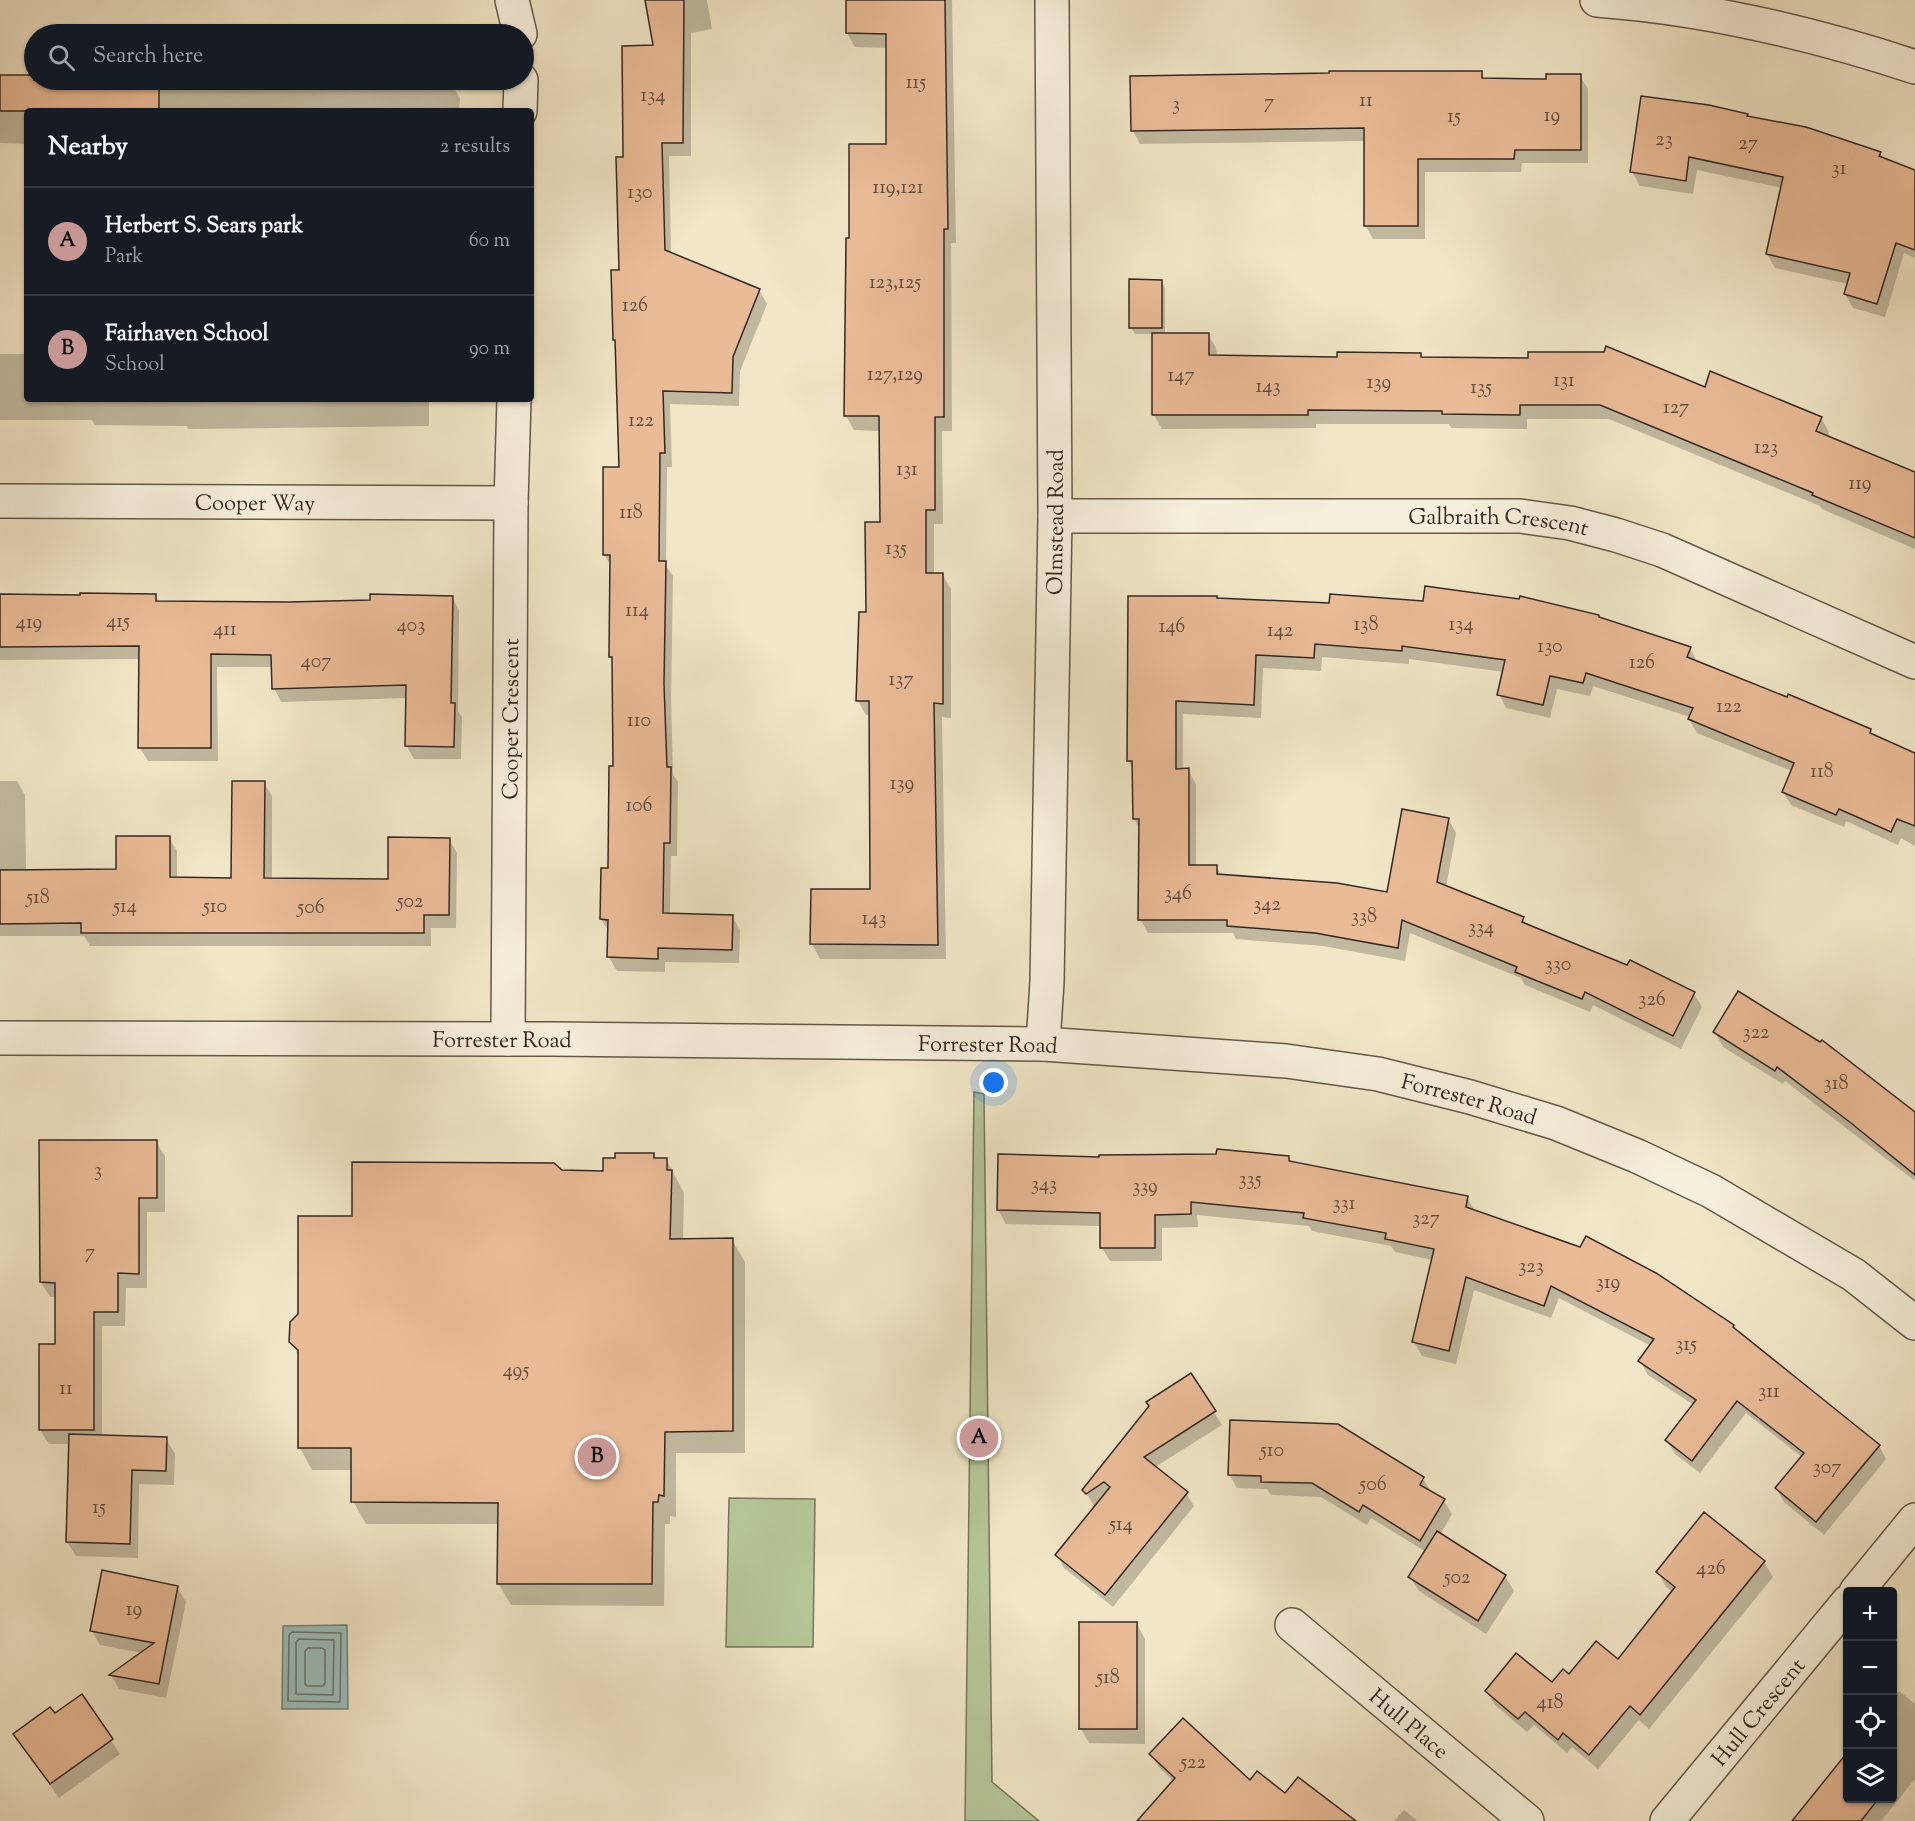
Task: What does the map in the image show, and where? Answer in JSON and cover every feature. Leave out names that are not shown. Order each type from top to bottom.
[{"type":"street","points":[[512,0],[518,24]]},
{"type":"street","name":"Olmstead Road","points":[[1044,1044],[1055,516],[1052,0]]},
{"type":"street","points":[[1597,0],[1699,12],[1778,28],[1915,67]]},
{"type":"street","points":[[520,108],[521,90]]},
{"type":"street","name":"Cooper Crescent","points":[[508,1039],[511,503],[514,402]]},
{"type":"street","name":"Cooper Way","points":[[0,501],[511,503]]},
{"type":"street","name":"Galbraith Crescent","points":[[1055,516],[1520,516],[1570,523],[1662,550],[1915,662]]},
{"type":"street","name":"Forrester Road","points":[[0,1038],[508,1039],[1044,1044],[1286,1061],[1378,1074],[1470,1097],[1556,1123],[1637,1156],[1711,1191],[1854,1275],[1915,1323]]},
{"type":"street","points":[[1860,1587],[1915,1520]]},
{"type":"street","name":"Hull Crescent","points":[[1667,1821],[1843,1608]]},
{"type":"street","name":"Hull Place","points":[[1293,1624],[1527,1821]]},
{"type":"green space","points":[[974,1092],[984,1094],[992,1782],[1039,1821],[965,1821]]},
{"type":"green space","points":[[729,1498],[815,1499],[813,1647],[726,1647]]},
{"type":"water","points":[[347,1625],[348,1709],[282,1709],[283,1626]]},
{"type":"building","points":[[645,0],[684,0],[683,143],[662,143],[665,250],[760,289],[733,357],[732,393],[663,391],[665,453],[660,453],[659,561],[666,561],[664,684],[667,767],[671,767],[670,843],[664,843],[663,913],[733,915],[732,950],[658,948],[658,959],[607,957],[608,920],[600,919],[601,868],[608,868],[609,766],[613,766],[612,657],[609,657],[610,555],[603,555],[603,467],[619,467],[611,270],[619,270],[616,157],[623,157],[622,46],[653,45]]},
{"type":"building","points":[[846,0],[945,0],[948,229],[944,229],[944,417],[935,417],[935,510],[926,510],[926,573],[943,573],[943,704],[934,703],[938,945],[810,944],[811,889],[870,889],[869,701],[856,701],[859,612],[866,612],[865,522],[880,522],[879,416],[844,416],[846,238],[849,238],[849,144],[886,144],[886,34],[846,33]]},
{"type":"building","points":[[1329,71],[1482,71],[1482,78],[1546,79],[1546,74],[1581,74],[1581,150],[1515,150],[1514,159],[1418,159],[1418,226],[1364,226],[1364,128],[1131,131],[1130,76],[1329,73]]},
{"type":"building","points":[[0,75],[24,75],[24,90],[159,90],[159,108],[24,108],[24,111],[0,111]]},
{"type":"building","points":[[1641,96],[1709,105],[1748,114],[1747,116],[1806,127],[1881,152],[1879,156],[1915,170],[1915,250],[1896,243],[1877,304],[1844,294],[1850,273],[1766,254],[1783,177],[1689,157],[1686,181],[1630,172]]},
{"type":"building","points":[[1129,279],[1162,280],[1162,328],[1129,328]]},
{"type":"building","points":[[1152,333],[1209,333],[1209,355],[1337,357],[1337,352],[1421,353],[1421,357],[1528,358],[1528,352],[1604,352],[1606,346],[1705,387],[1710,371],[1822,417],[1816,431],[1915,472],[1915,538],[1600,405],[1520,405],[1520,415],[1442,414],[1442,411],[1308,410],[1308,415],[1152,415]]},
{"type":"building","points":[[1425,586],[1519,599],[1520,596],[1599,615],[1599,617],[1691,647],[1687,657],[1787,697],[1788,694],[1871,729],[1870,733],[1915,753],[1915,826],[1897,819],[1891,832],[1839,809],[1836,815],[1782,792],[1794,763],[1688,719],[1693,708],[1586,673],[1583,683],[1550,676],[1543,705],[1497,695],[1505,660],[1402,646],[1402,651],[1315,644],[1314,658],[1256,655],[1254,705],[1176,701],[1176,769],[1189,768],[1189,865],[1217,865],[1217,874],[1337,883],[1387,892],[1402,809],[1449,818],[1437,882],[1524,917],[1522,922],[1627,965],[1630,960],[1695,992],[1673,1036],[1585,992],[1582,999],[1515,972],[1517,967],[1402,920],[1398,948],[1315,933],[1227,926],[1227,920],[1138,920],[1139,819],[1133,819],[1132,761],[1127,761],[1128,596],[1217,596],[1217,598],[1329,603],[1330,594],[1423,601]]},
{"type":"building","points":[[80,593],[156,594],[156,601],[370,600],[370,594],[453,596],[451,703],[455,703],[454,747],[405,746],[406,685],[272,689],[271,655],[211,654],[211,748],[138,748],[139,646],[0,647],[0,594],[80,595]]},
{"type":"building","points":[[232,781],[265,781],[264,878],[388,879],[388,837],[450,838],[449,915],[424,915],[424,933],[81,933],[81,923],[0,924],[0,870],[116,869],[116,836],[170,836],[170,877],[231,878]]},
{"type":"building","points":[[1738,991],[1820,1042],[1822,1040],[1915,1112],[1915,1175],[1777,1067],[1775,1071],[1713,1032]]},
{"type":"building","points":[[39,1140],[157,1140],[157,1198],[139,1198],[139,1274],[118,1273],[118,1312],[94,1312],[94,1430],[39,1430],[39,1344],[55,1344],[55,1283],[40,1282]]},
{"type":"building","points":[[1217,1149],[1289,1156],[1289,1161],[1468,1196],[1466,1207],[1580,1247],[1586,1236],[1656,1273],[1734,1325],[1733,1327],[1880,1445],[1816,1522],[1775,1488],[1804,1453],[1737,1401],[1692,1461],[1665,1440],[1696,1400],[1638,1361],[1654,1339],[1551,1286],[1544,1306],[1466,1277],[1449,1351],[1412,1342],[1434,1249],[1385,1239],[1386,1233],[1303,1218],[1304,1213],[1191,1202],[1191,1214],[1155,1215],[1155,1248],[1100,1248],[1100,1213],[997,1210],[998,1154],[1099,1157],[1099,1155],[1216,1154]]},
{"type":"building","points":[[615,1153],[654,1153],[654,1158],[667,1158],[667,1170],[672,1170],[670,1239],[733,1238],[733,1431],[665,1432],[664,1496],[659,1495],[658,1502],[653,1502],[652,1584],[497,1584],[498,1503],[351,1502],[351,1448],[298,1448],[298,1350],[289,1342],[290,1322],[298,1314],[298,1216],[352,1216],[352,1162],[554,1163],[562,1170],[603,1171],[603,1158],[615,1158]]},
{"type":"building","points":[[1191,1373],[1216,1411],[1144,1457],[1188,1492],[1105,1595],[1055,1555],[1110,1487],[1104,1482],[1086,1494],[1082,1490],[1149,1406],[1146,1402]]},
{"type":"building","points":[[1230,1420],[1338,1424],[1424,1477],[1420,1485],[1445,1499],[1420,1541],[1363,1505],[1359,1512],[1312,1483],[1261,1482],[1261,1476],[1228,1475]]},
{"type":"building","points":[[69,1434],[167,1437],[166,1471],[132,1470],[130,1544],[66,1542]]},
{"type":"building","points":[[1704,1512],[1765,1561],[1640,1715],[1630,1706],[1589,1755],[1563,1733],[1558,1740],[1525,1712],[1518,1719],[1485,1691],[1516,1653],[1552,1682],[1563,1669],[1569,1674],[1596,1641],[1618,1659],[1675,1587],[1656,1572]]},
{"type":"building","points":[[1437,1531],[1506,1575],[1478,1621],[1408,1577]]},
{"type":"building","points":[[102,1570],[178,1586],[159,1684],[109,1675],[154,1643],[90,1631]]},
{"type":"building","points":[[1079,1622],[1137,1622],[1137,1729],[1079,1729]]},
{"type":"building","points":[[82,1694],[113,1739],[50,1784],[13,1734],[50,1707],[55,1713]]},
{"type":"building","points":[[1183,1718],[1250,1780],[1257,1771],[1285,1793],[1298,1777],[1356,1821],[1137,1821],[1175,1778],[1149,1754]]},
{"type":"building","points":[[1843,1758],[1843,1803],[1875,1803],[1861,1821],[1792,1821]]},
{"type":"place","name":"Herbert S. Sears park","points":[[979,1438]]},
{"type":"place","name":"Fairhaven School","points":[[597,1457]]}]
